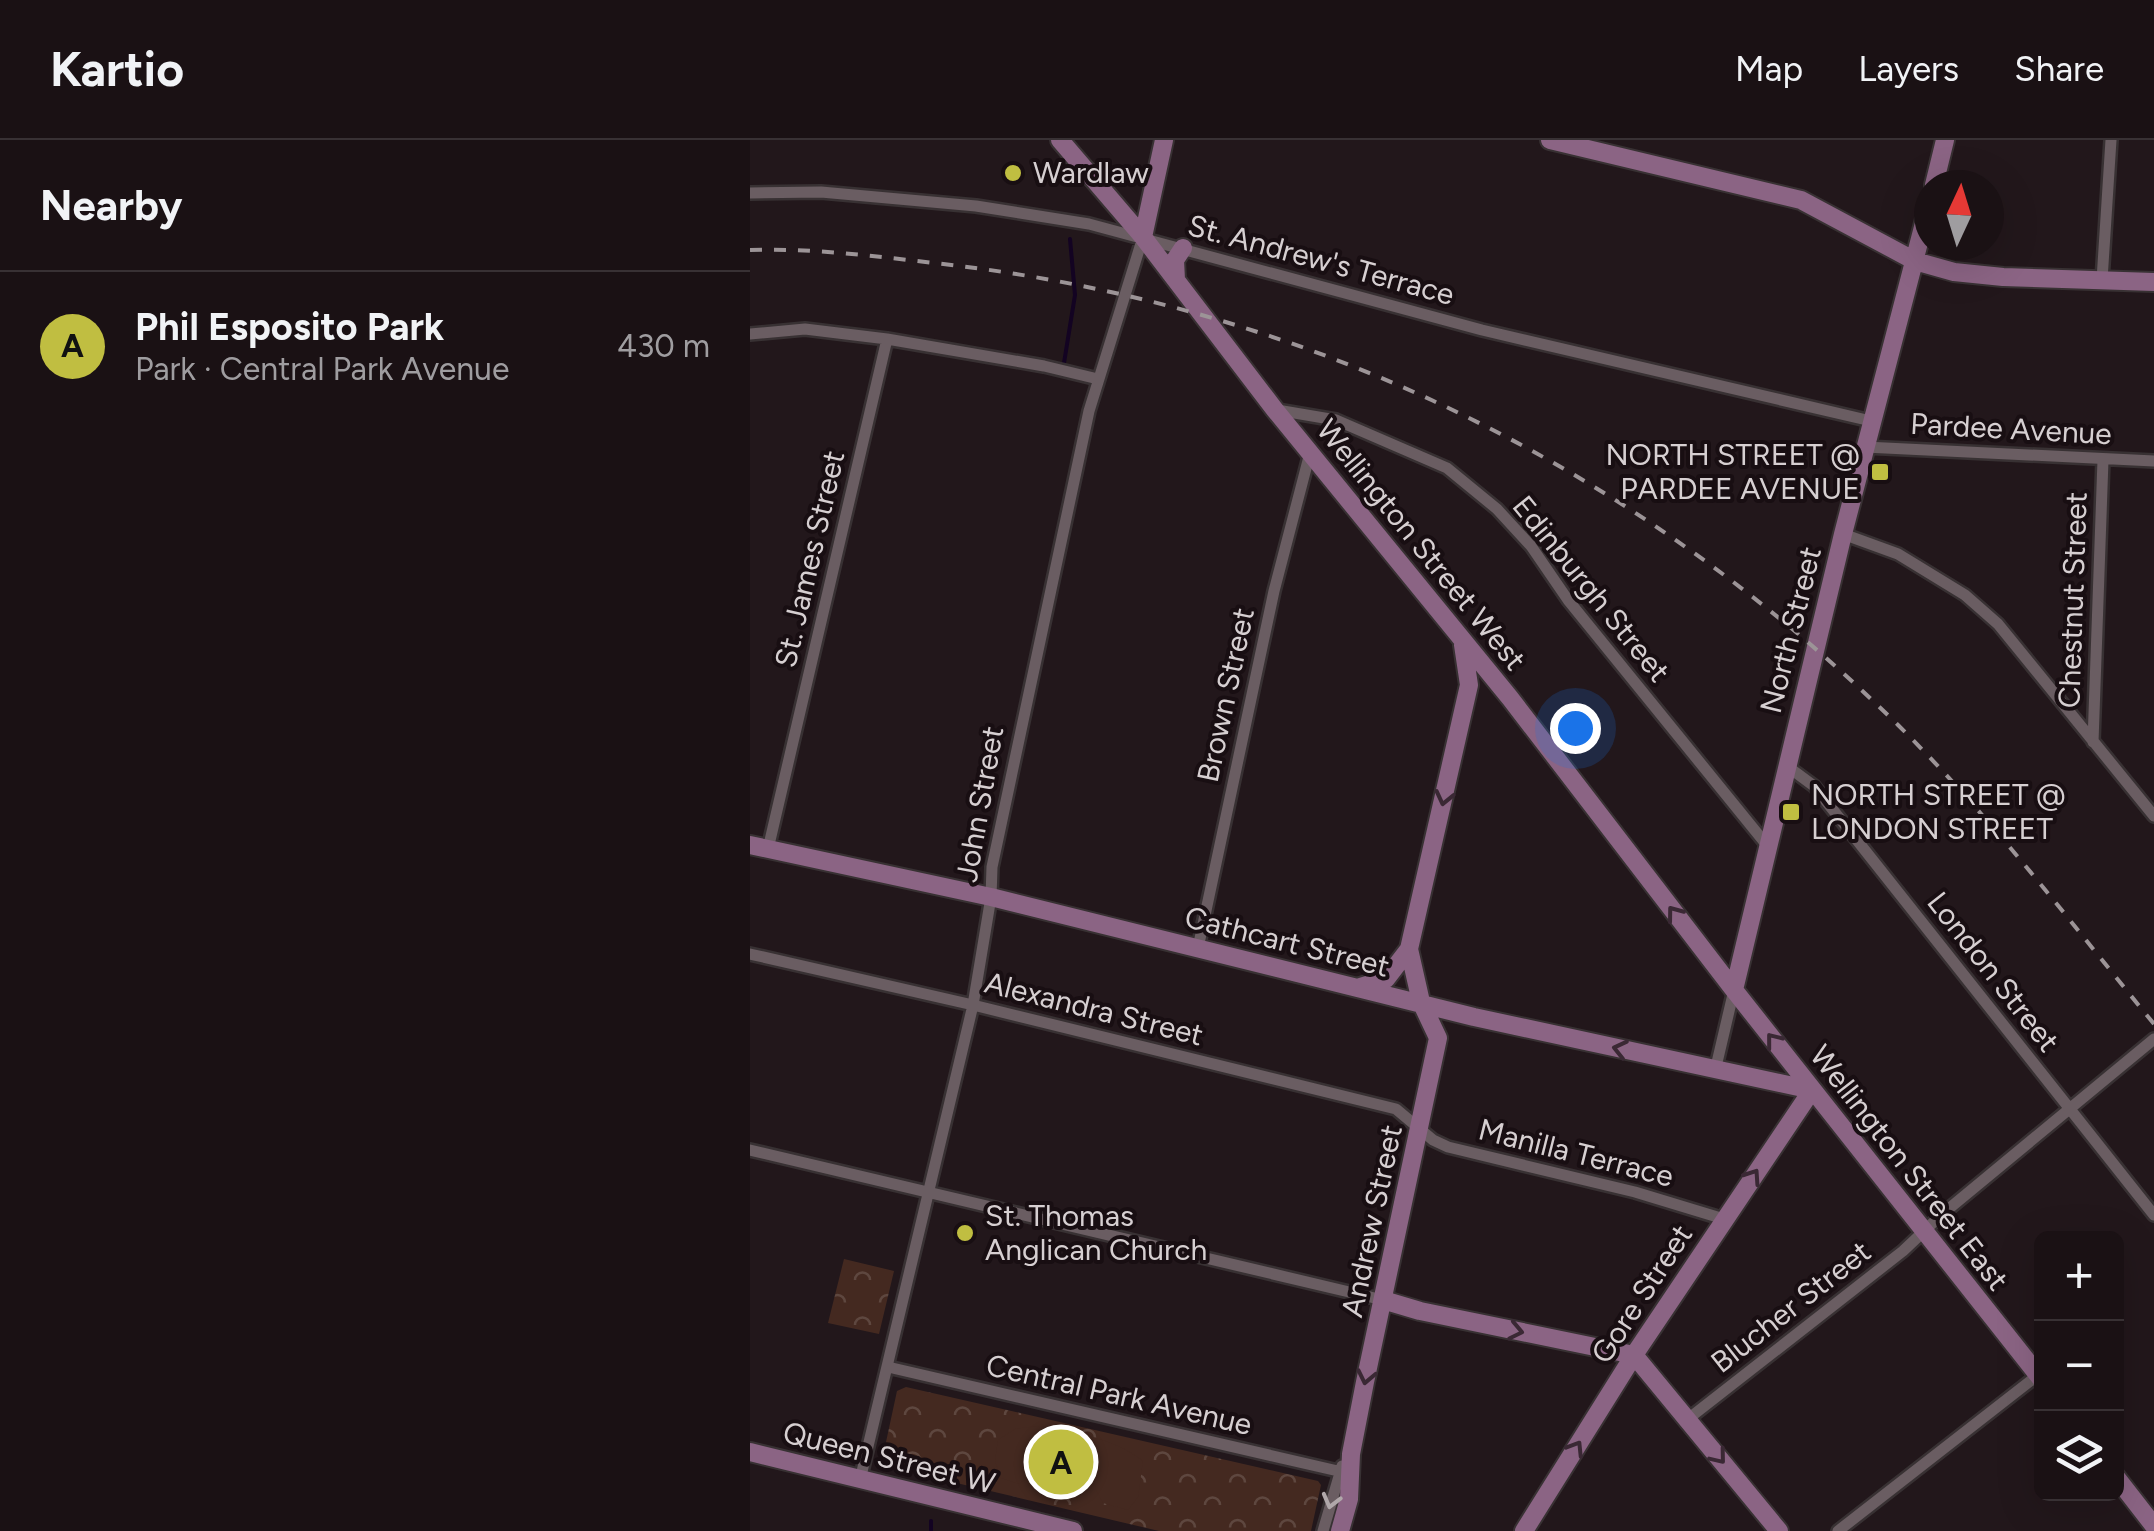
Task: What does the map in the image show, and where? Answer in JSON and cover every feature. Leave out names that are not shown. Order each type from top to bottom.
[{"type":"street","name":"Wellington Street West","points":[[1060,140],[1143,237],[1275,410],[1510,698],[1734,990]]},
{"type":"street","name":"John Street","points":[[860,1480],[973,1005],[992,868],[1098,379],[1143,237],[1164,140]]},
{"type":"street","points":[[1550,140],[1601,146],[1800,200],[1914,259]]},
{"type":"street","points":[[1938,170],[1946,140]]},
{"type":"street","points":[[2102,280],[2111,140]]},
{"type":"street","name":"St. Andrew's Terrace","points":[[750,193],[822,192],[997,208],[1143,237],[1482,330],[1871,421]]},
{"type":"street","points":[[1176,281],[1175,260],[1183,248]]},
{"type":"street","points":[[1915,260],[1954,272],[2003,278],[2154,282]]},
{"type":"street","name":"North Street","points":[[1715,1071],[1842,534],[1915,260]]},
{"type":"street","points":[[750,334],[805,329],[887,339],[1098,379]]},
{"type":"street","name":"St. James Street","points":[[759,847],[887,339]]},
{"type":"street","name":"Edinburgh Street","points":[[1275,410],[1336,420],[1447,468],[1497,509],[1531,546],[1568,600],[1766,844]]},
{"type":"street","name":"Pardee Avenue","points":[[1865,447],[2154,461]]},
{"type":"street","name":"Brown Street","points":[[1198,948],[1274,591],[1310,453]]},
{"type":"street","name":"Chestnut Street","points":[[2093,742],[2104,460]]},
{"type":"street","points":[[1842,534],[1898,554],[1965,595],[1998,624],[2154,816]]},
{"type":"street","points":[[1356,988],[1386,978],[1408,949],[1466,703],[1469,668],[1461,640]]},
{"type":"street","points":[[1466,703],[1484,694],[1510,698]]},
{"type":"street","name":"London Street","points":[[1787,766],[1814,786],[2154,1215]]},
{"type":"street","name":"Cathcart Street","points":[[759,847],[991,897],[1474,1017],[1812,1090]]},
{"type":"street","points":[[1408,949],[1421,1002],[1438,1038],[1452,1023],[1474,1017]]},
{"type":"street","name":"Alexandra Street","points":[[750,954],[1396,1109],[1420,1127]]},
{"type":"street","name":"Wellington Street East","points":[[1734,990],[2034,1370]]},
{"type":"street","name":"Andrew Street","points":[[1340,1531],[1350,1499],[1351,1454],[1395,1232],[1438,1038]]},
{"type":"street","name":"Blucher Street","points":[[1688,1419],[1903,1251],[2154,1039]]},
{"type":"street","name":"Gore Street","points":[[1524,1531],[1634,1356],[1812,1090]]},
{"type":"street","name":"Manilla Terrace","points":[[1420,1127],[1432,1140],[1448,1147],[1635,1192],[1724,1219]]},
{"type":"street","points":[[750,1150],[1420,1310],[1634,1356],[1779,1531]]},
{"type":"street","points":[[1395,1232],[1396,1278],[1404,1296],[1420,1310]]},
{"type":"street","name":"Central Park Avenue","points":[[888,1367],[1338,1471]]},
{"type":"street","points":[[1838,1531],[2034,1382]]},
{"type":"street","name":"Queen Street W","points":[[750,1452],[1073,1531]]},
{"type":"street","name":"Andrew Street","points":[[1323,1531],[1338,1471],[1351,1454]]},
{"type":"street","points":[[2124,1490],[2146,1525]]},
{"type":"green space","points":[[844,1259],[894,1271],[879,1334],[828,1323]]},
{"type":"green space","points":[[906,1387],[1318,1481],[1321,1485],[1311,1531],[1159,1531],[893,1468],[883,1456],[897,1391]]},
{"type":"green space","points":[[1037,1426],[1106,1441],[1143,1461],[1138,1497],[1128,1510],[1103,1503],[1096,1490],[1032,1474],[1019,1484],[1001,1478],[995,1461],[998,1440],[1015,1429]]},
{"type":"waterway","points":[[1064,363],[1075,295],[1070,239]]},
{"type":"waterway","points":[[931,1521],[931,1531]]},
{"type":"railway","points":[[750,250],[819,251],[934,263],[1070,284],[1203,315],[1331,358],[1455,411],[1574,475],[1687,548],[1796,632],[1898,725],[1998,833],[2154,1024]]},
{"type":"place","name":"Wardlaw","points":[[1013,173]]},
{"type":"place","name":"NORTH STREET @ PARDEE AVENUE","points":[[1880,472]]},
{"type":"place","name":"NORTH STREET @ LONDON STREET","points":[[1791,812]]},
{"type":"place","name":"St. Thomas Anglican Church","points":[[965,1233]]},
{"type":"place","name":"Phil Esposito Park","points":[[1061,1462]]}]
